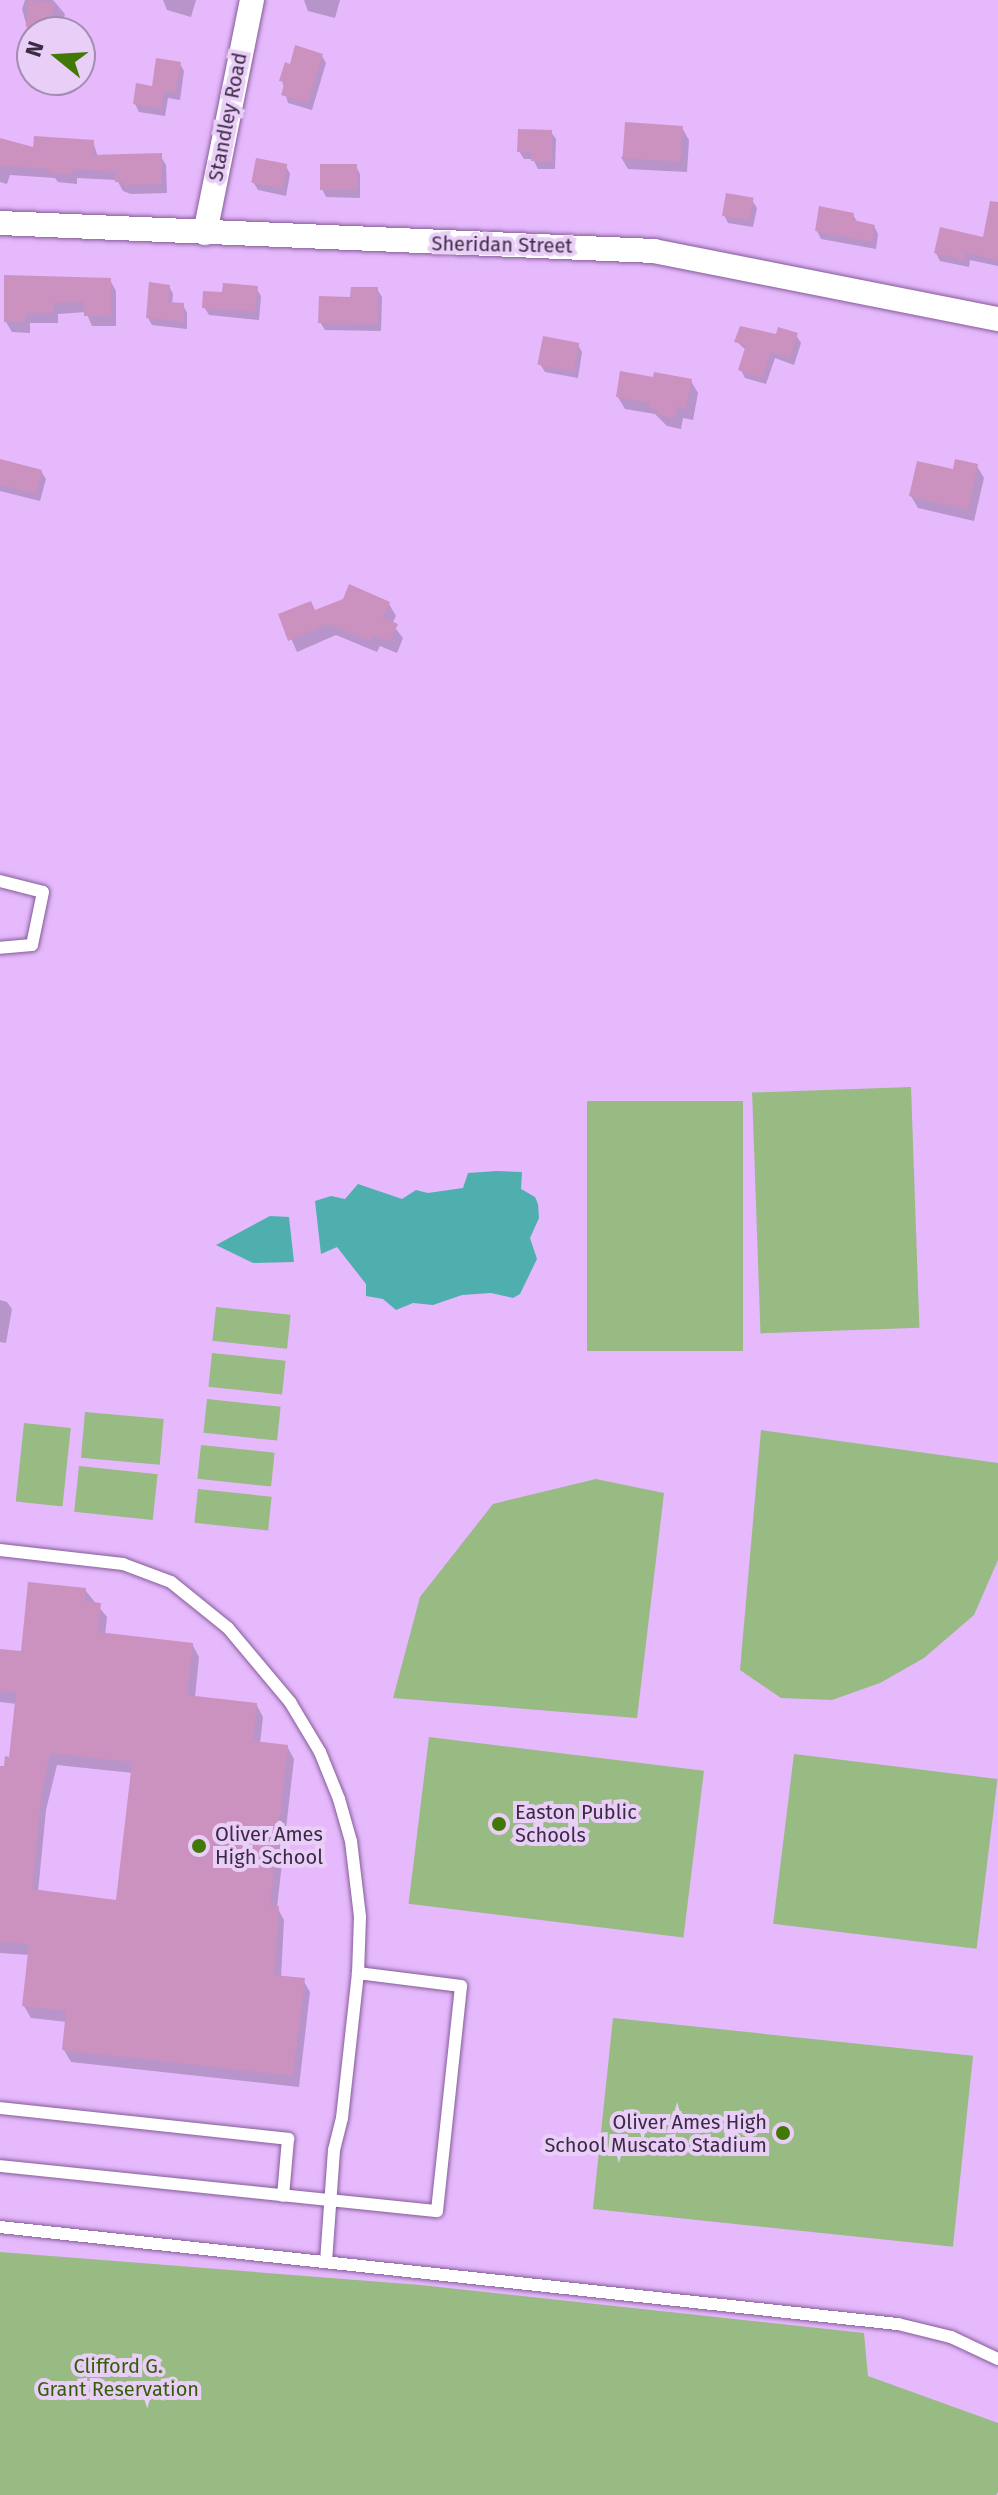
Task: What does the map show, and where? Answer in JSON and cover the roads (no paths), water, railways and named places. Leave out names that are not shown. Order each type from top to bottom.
[{"type":"street","name":"Standley Road","points":[[205,233],[252,0]]},
{"type":"street","name":"Sheridan Street","points":[[0,223],[654,251],[998,319]]},
{"type":"lane","points":[[0,881],[43,892],[32,945],[0,948]]},
{"type":"lane","points":[[0,1550],[109,1562],[159,1575],[214,1614],[254,1657],[307,1727],[339,1799],[358,1892],[358,1973],[342,2118],[334,2150],[326,2262]]},
{"type":"lane","points":[[0,2166],[437,2211],[461,1986],[358,1973]]},
{"type":"lane","points":[[0,2108],[288,2139],[283,2196]]},
{"type":"lane","points":[[0,2227],[898,2324],[951,2337],[998,2359]]},
{"type":"place","name":"Easton Public Schools","points":[[499,1824]]},
{"type":"place","name":"Oliver Ames High School","points":[[199,1846]]},
{"type":"place","name":"Oliver Ames High School Muscato Stadium","points":[[783,2133]]},
{"type":"park label","name":"Clifford G. Grant Reservation","points":[[118,2378]]}]
